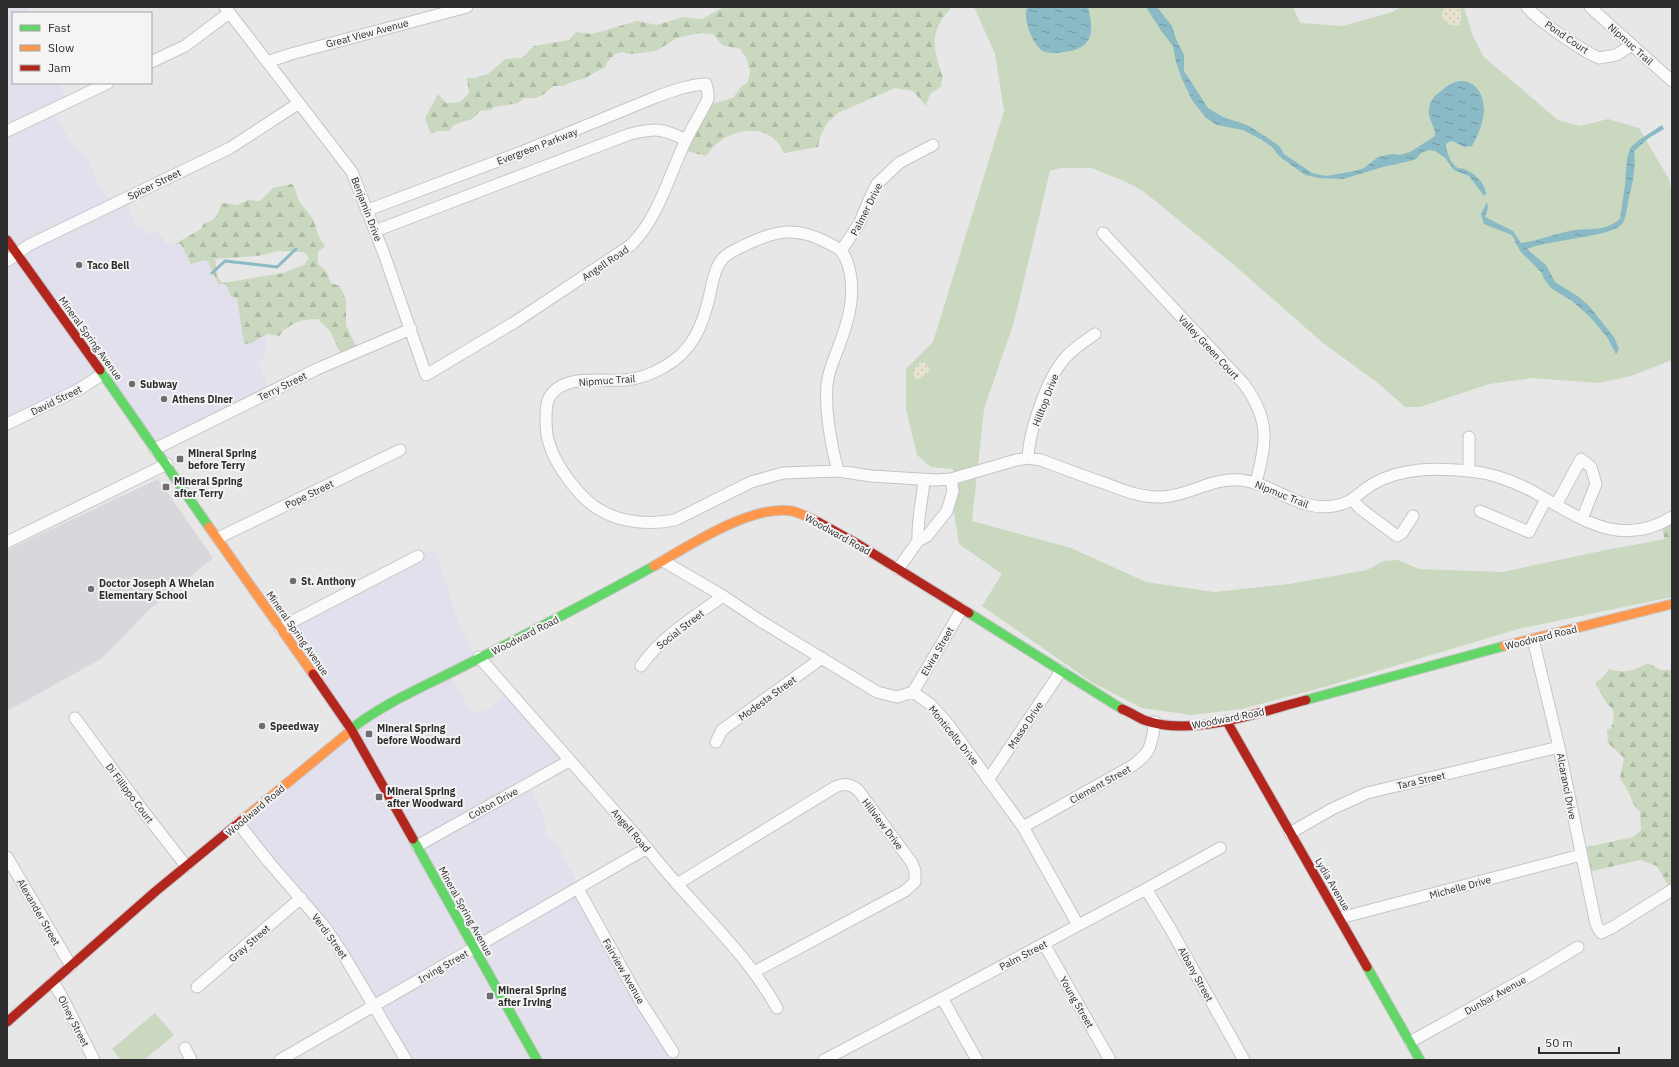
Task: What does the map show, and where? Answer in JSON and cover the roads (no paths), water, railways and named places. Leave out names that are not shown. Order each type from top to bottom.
[{"type":"street","name":"Great View Avenue","points":[[267,62],[291,54],[467,7]]},
{"type":"street","name":"Pond Court","points":[[1527,7],[1539,19],[1559,33],[1600,58],[1616,55],[1632,45]]},
{"type":"street","name":"Nipmuc Trail","points":[[1590,7],[1672,81]]},
{"type":"street","name":"Benjamin Drive","points":[[227,10],[352,172],[368,210],[411,329],[426,376]]},
{"type":"street","points":[[152,62],[185,46],[227,10]]},
{"type":"street","points":[[7,132],[106,84]]},
{"type":"street","name":"Angell Road","points":[[426,376],[515,322],[631,245],[640,236],[661,198],[686,140],[708,99],[706,84]]},
{"type":"street","name":"Evergreen Parkway","points":[[368,210],[519,154],[656,97],[683,88],[706,84]]},
{"type":"street","name":"Spicer Street","points":[[7,261],[30,245],[230,148],[299,102]]},
{"type":"street","points":[[375,231],[630,134],[651,129],[668,132],[686,140]]},
{"type":"street","name":"Palmer Drive","points":[[841,251],[860,222],[877,184],[898,163],[933,145]]},
{"type":"street","name":"Nipmuc Trail","points":[[841,251],[800,232],[784,231],[762,237],[729,253],[720,262],[699,331],[680,355],[666,366],[642,377],[626,380],[578,381],[557,389],[549,399],[546,411],[548,443],[576,491],[587,502],[600,511],[631,522],[662,522],[675,520],[751,482],[783,473],[838,470],[871,476],[924,481],[951,479],[1028,458],[1040,460],[1120,490],[1146,497],[1172,496],[1225,481],[1239,480],[1256,482],[1306,505],[1314,507],[1334,506],[1352,500],[1372,484],[1397,474],[1422,470],[1469,471],[1503,479],[1531,491],[1582,519],[1603,527],[1628,532],[1646,529],[1662,523],[1672,517]]},
{"type":"street","name":"Valley Green Court","points":[[1103,233],[1244,384],[1253,396],[1259,408],[1265,433],[1263,452],[1256,482]]},
{"type":"street","name":"Mineral Spring Avenue","points":[[7,240],[218,538],[350,731],[538,1060]]},
{"type":"street","points":[[838,470],[832,449],[827,385],[831,366],[852,304],[850,271],[841,251]]},
{"type":"street","name":"Terry Street","points":[[155,448],[316,369],[411,329]]},
{"type":"street","name":"Hilltop Drive","points":[[1028,458],[1034,424],[1057,368],[1065,357],[1076,347],[1095,334]]},
{"type":"street","name":"David Street","points":[[7,424],[78,390],[103,374]]},
{"type":"street","points":[[1468,437],[1469,471]]},
{"type":"street","name":"Pope Street","points":[[218,538],[400,450]]},
{"type":"street","points":[[1556,505],[1581,460],[1591,467],[1596,484],[1582,519]]},
{"type":"street","points":[[7,542],[166,464]]},
{"type":"street","points":[[898,569],[918,541],[927,536],[947,511],[953,491],[951,479]]},
{"type":"street","points":[[918,541],[917,528],[922,504],[924,481]]},
{"type":"street","points":[[1480,511],[1529,532],[1546,499]]},
{"type":"street","points":[[1352,500],[1361,509],[1397,536],[1402,533],[1413,516]]},
{"type":"street","name":"Woodward Road","points":[[7,1022],[186,866],[364,719],[479,658],[521,638],[739,520],[772,511],[792,511],[804,515],[856,543],[1123,709],[1145,720],[1186,726],[1226,720],[1672,604]]},
{"type":"street","points":[[280,628],[418,556]]},
{"type":"street","points":[[663,561],[723,596],[759,620],[877,692],[897,697],[913,692]]},
{"type":"street","name":"Social Street","points":[[641,666],[659,645],[675,631],[723,596]]},
{"type":"street","name":"Elvira Street","points":[[913,692],[962,609]]},
{"type":"street","name":"Alcaranci Drive","points":[[1533,639],[1559,747],[1596,924],[1601,933],[1672,890]]},
{"type":"street","name":"Angell Road","points":[[479,658],[743,957],[777,1008]]},
{"type":"street","name":"Modesta Street","points":[[716,742],[722,730],[822,658]]},
{"type":"street","name":"Masso Drive","points":[[988,780],[1061,671]]},
{"type":"street","name":"Monticello Drive","points":[[913,692],[930,704],[948,724],[1023,827],[1078,925]]},
{"type":"street","name":"Di Fillippo Court","points":[[75,718],[186,866]]},
{"type":"street","name":"Lydia Avenue","points":[[1226,720],[1420,1060]]},
{"type":"street","name":"Clement Street","points":[[1023,827],[1132,766],[1145,757],[1150,749],[1155,722]]},
{"type":"street","name":"Tara Street","points":[[1290,833],[1332,809],[1367,793],[1559,747]]},
{"type":"street","name":"Colton Drive","points":[[417,846],[569,761]]},
{"type":"street","name":"Hillview Drive","points":[[677,884],[835,787],[846,784],[858,790],[912,863],[915,871],[915,882],[905,891],[754,972]]},
{"type":"street","name":"Verdi Street","points":[[238,823],[325,927],[374,1005],[406,1060]]},
{"type":"street","name":"Irving Street","points":[[280,1060],[647,848]]},
{"type":"street","name":"Palm Street","points":[[824,1060],[839,1056],[942,998],[1220,848]]},
{"type":"street","name":"Michelle Drive","points":[[1340,918],[1581,855]]},
{"type":"street","name":"Alexander Street","points":[[7,857],[71,966]]},
{"type":"street","name":"Fairview Avenue","points":[[578,889],[639,999],[673,1052]]},
{"type":"street","name":"Albany Street","points":[[1146,889],[1170,928],[1244,1060]]},
{"type":"street","name":"Gray Street","points":[[196,987],[301,898]]},
{"type":"street","name":"Young Street","points":[[1044,944],[1110,1060]]},
{"type":"street","name":"Dunbar Avenue","points":[[1410,1042],[1533,974],[1578,947]]},
{"type":"street","name":"Olney Street","points":[[53,982],[94,1060]]},
{"type":"street","points":[[942,998],[977,1060]]},
{"type":"street","points":[[185,1048],[191,1060]]},
{"type":"water","points":[[1028,7],[1088,7],[1091,24],[1090,37],[1082,47],[1075,50],[1057,53],[1048,53],[1043,51],[1035,43],[1029,30],[1026,17]]},
{"type":"water","points":[[1146,7],[1157,7],[1172,26],[1176,39],[1184,55],[1184,71],[1208,108],[1223,117],[1249,126],[1275,143],[1280,147],[1284,154],[1312,173],[1326,176],[1355,171],[1364,168],[1378,157],[1392,154],[1400,155],[1410,152],[1435,136],[1429,112],[1430,103],[1433,98],[1450,84],[1457,81],[1471,83],[1476,87],[1483,102],[1484,111],[1478,134],[1472,146],[1465,147],[1451,141],[1446,144],[1446,147],[1449,158],[1453,164],[1458,168],[1468,171],[1476,176],[1482,182],[1486,194],[1484,196],[1469,176],[1454,170],[1445,158],[1435,151],[1429,150],[1421,153],[1416,159],[1343,179],[1319,178],[1305,175],[1279,156],[1272,147],[1262,140],[1243,130],[1217,125],[1206,118],[1192,100],[1182,79],[1176,62],[1173,46]]},
{"type":"water","points":[[1662,125],[1664,129],[1649,138],[1634,151],[1635,163],[1633,180],[1626,215],[1622,224],[1606,232],[1549,243],[1527,249],[1546,265],[1555,282],[1579,297],[1589,306],[1614,337],[1619,349],[1616,354],[1607,337],[1590,317],[1572,301],[1551,288],[1544,279],[1542,273],[1520,251],[1512,235],[1484,224],[1481,214],[1487,202],[1488,208],[1485,217],[1513,231],[1521,243],[1570,231],[1595,229],[1608,226],[1620,219],[1627,158],[1631,147]]},
{"type":"waterway","points":[[212,273],[225,261],[277,267],[296,249]]},
{"type":"place","name":"Taco Bell","points":[[79,265]]},
{"type":"place","name":"Subway","points":[[132,384]]},
{"type":"place","name":"Athens Diner","points":[[164,399]]},
{"type":"place","name":"Mineral Spring before Terry","points":[[180,459]]},
{"type":"place","name":"Mineral Spring after Terry","points":[[166,487]]},
{"type":"place","name":"St. Anthony","points":[[293,581]]},
{"type":"place","name":"Doctor Joseph A Whelan Elementary School","points":[[91,589]]},
{"type":"place","name":"Speedway","points":[[262,726]]},
{"type":"place","name":"Mineral Spring before Woodward","points":[[369,734]]},
{"type":"place","name":"Mineral Spring after Woodward","points":[[379,797]]},
{"type":"place","name":"Mineral Spring after Irving","points":[[490,996]]}]
